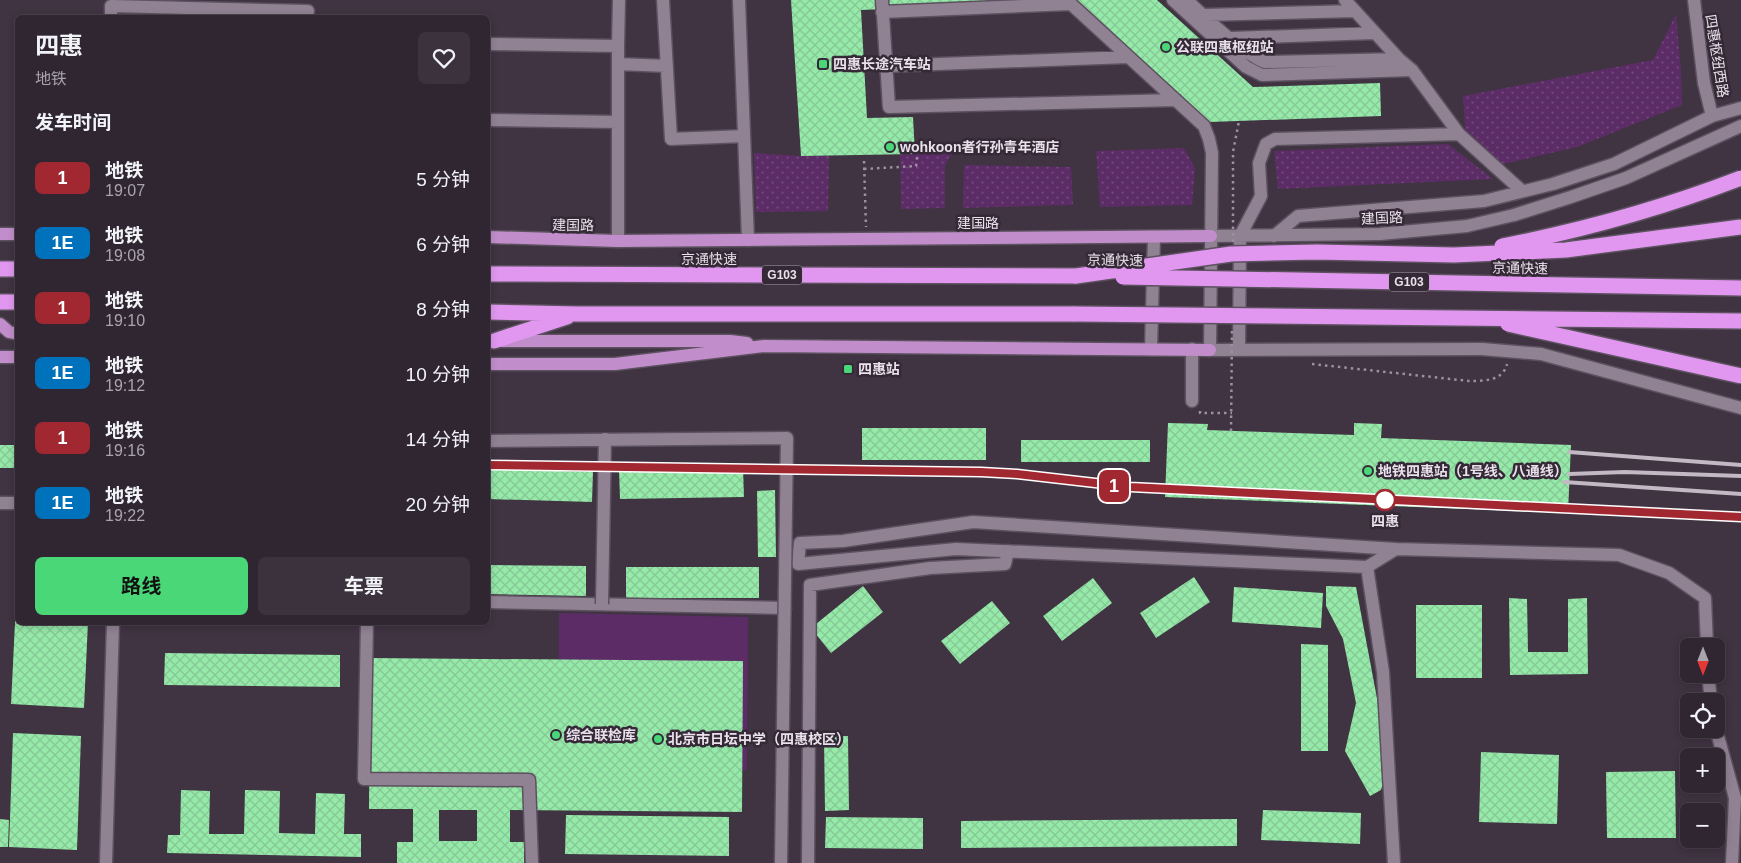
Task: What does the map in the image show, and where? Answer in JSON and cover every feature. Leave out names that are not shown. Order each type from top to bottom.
[{"type":"highway","points":[[1454,255],[1555,235],[1617,220],[1741,178]]},
{"type":"highway","points":[[1076,276],[1231,254],[1317,252],[1454,255],[1566,250],[1741,227]]},
{"type":"highway","points":[[0,269],[15,270]]},
{"type":"highway","name":"京通快速","points":[[490,274],[1076,276],[1741,288]]},
{"type":"highway","points":[[0,302],[15,302]]},
{"type":"highway","points":[[490,312],[578,314],[1075,314],[1741,321]]},
{"type":"highway","points":[[491,341],[578,314]]},
{"type":"highway","points":[[1480,317],[1741,376]]},
{"type":"main road","points":[[0,234],[15,234]]},
{"type":"main road","name":"建国路","points":[[490,238],[618,241],[1154,238],[1211,236]]},
{"type":"main road","points":[[0,324],[9,332],[15,333]]},
{"type":"main road","points":[[491,341],[730,341],[764,346]]},
{"type":"main road","points":[[490,364],[615,364],[764,346],[1210,350]]},
{"type":"main road","points":[[0,357],[15,357]]},
{"type":"street","points":[[618,241],[619,0]]},
{"type":"street","points":[[663,0],[671,139],[744,136]]},
{"type":"street","points":[[739,0],[748,240]]},
{"type":"street","points":[[1173,0],[1246,67],[1262,75],[1412,70]]},
{"type":"street","points":[[1187,0],[1253,56],[1265,62],[1399,59]]},
{"type":"street","points":[[1345,0],[1399,59],[1412,70],[1460,134],[1522,191]]},
{"type":"street","name":"四惠枢纽西路","points":[[1694,0],[1704,83],[1712,116]]},
{"type":"street","points":[[1176,100],[889,107],[882,6],[1072,4],[1128,57],[1176,100],[1204,126],[1212,153],[1210,350],[1482,349],[1541,354],[1741,408]]},
{"type":"street","points":[[111,15],[111,6],[308,9]]},
{"type":"street","points":[[1204,15],[1355,11]]},
{"type":"street","points":[[1231,38],[1376,34]]},
{"type":"street","points":[[490,44],[618,46]]},
{"type":"street","points":[[886,66],[1128,57]]},
{"type":"street","points":[[618,64],[667,66]]},
{"type":"street","points":[[1274,236],[1298,216],[1484,201],[1553,184],[1614,164],[1712,116],[1741,108]]},
{"type":"street","points":[[490,120],[618,122]]},
{"type":"street","name":"建国路","points":[[1211,236],[1380,234],[1467,226],[1514,215],[1626,178],[1741,126]]},
{"type":"street","points":[[1239,350],[1240,236],[1261,196],[1259,163],[1266,144],[1275,139],[1460,134]]},
{"type":"street","points":[[1152,348],[1154,238]]},
{"type":"street","points":[[1192,350],[1196,402]]},
{"type":"street","points":[[490,441],[787,438],[781,863]]},
{"type":"street","points":[[602,604],[605,439]]},
{"type":"street","points":[[0,503],[15,503]]},
{"type":"street","points":[[1396,548],[1367,567],[956,549],[798,564],[800,543],[844,541],[973,522],[1396,548],[1619,555],[1669,573],[1705,598],[1707,638]]},
{"type":"street","points":[[808,863],[810,586],[930,568],[1005,564],[1008,551]]},
{"type":"street","points":[[1367,567],[1383,672],[1394,863]]},
{"type":"street","points":[[490,602],[785,608]]},
{"type":"street","points":[[106,863],[114,625]]},
{"type":"street","points":[[367,625],[364,779],[529,780],[532,863]]},
{"type":"street","points":[[1718,738],[1735,798],[1732,863]]},
{"type":"path","points":[[864,169],[916,166],[918,151],[932,147],[1054,142],[1057,148]]},
{"type":"path","points":[[864,161],[866,239]]},
{"type":"path","points":[[1310,364],[1470,382],[1487,381],[1500,376],[1506,368]]},
{"type":"path","points":[[1196,402],[1200,414],[1232,414]]},
{"type":"shaded area","points":[[1676,14],[1682,105],[1577,147],[1503,164],[1465,129],[1463,96],[1653,60]]},
{"type":"shaded area","points":[[1448,144],[1493,179],[1278,189],[1274,151]]},
{"type":"shaded area","points":[[1184,148],[1195,168],[1192,205],[1100,207],[1096,151]]},
{"type":"shaded area","points":[[953,152],[945,165],[945,208],[901,209],[900,155]]},
{"type":"shaded area","points":[[754,153],[829,156],[828,211],[756,212]]},
{"type":"shaded area","points":[[964,165],[1071,167],[1073,205],[963,208]]},
{"type":"shaded area","points":[[559,613],[748,617],[747,770],[558,766]]},
{"type":"building","points":[[791,0],[1053,0],[1053,2],[861,10],[867,118],[913,117],[915,154],[801,156]]},
{"type":"building","points":[[1069,0],[1157,0],[1253,87],[1380,83],[1381,116],[1210,122]]},
{"type":"building","name":"地铁四惠站（1号线、八通线）","points":[[1168,423],[1208,424],[1207,430],[1354,435],[1354,423],[1382,424],[1381,438],[1571,445],[1568,513],[1165,497]]},
{"type":"building","points":[[862,428],[986,428],[986,460],[862,460]]},
{"type":"building","points":[[1021,440],[1150,440],[1150,462],[1021,462]]},
{"type":"building","points":[[0,445],[15,445],[15,468],[0,468]]},
{"type":"building","points":[[743,468],[744,497],[620,499],[619,469]]},
{"type":"building","points":[[490,469],[593,472],[592,502],[490,499]]},
{"type":"building","points":[[775,490],[776,557],[758,557],[757,491]]},
{"type":"building","points":[[490,565],[586,566],[586,596],[490,594]]},
{"type":"building","points":[[626,567],[759,567],[759,598],[626,598]]},
{"type":"building","points":[[1194,577],[1210,602],[1156,638],[1140,613]]},
{"type":"building","points":[[1093,578],[1112,603],[1062,641],[1043,616]]},
{"type":"building","points":[[863,586],[883,612],[831,653],[811,628]]},
{"type":"building","points":[[1326,586],[1356,587],[1379,709],[1383,783],[1381,790],[1370,796],[1345,751],[1356,703],[1343,639],[1326,606]]},
{"type":"building","points":[[1234,587],[1323,593],[1321,628],[1232,622]]},
{"type":"building","points":[[1509,598],[1527,599],[1528,652],[1568,652],[1568,599],[1587,598],[1588,674],[1510,675]]},
{"type":"building","points":[[992,601],[1010,623],[960,664],[941,641]]},
{"type":"building","points":[[1416,605],[1482,605],[1482,678],[1416,678]]},
{"type":"building","points":[[15,623],[15,625],[88,625],[84,708],[11,704]]},
{"type":"building","points":[[333,625],[358,625],[358,626]]},
{"type":"building","points":[[1301,644],[1328,645],[1328,751],[1301,751]]},
{"type":"building","points":[[165,653],[340,655],[340,687],[164,685]]},
{"type":"building","name":"综合联检库","points":[[370,658],[743,661],[742,812],[510,810],[510,842],[524,842],[524,863],[397,863],[397,842],[413,842],[413,809],[369,809]],"holes":[[[439,810],[477,810],[477,841],[439,841]]]},
{"type":"building","points":[[13,733],[81,736],[77,850],[9,847]]},
{"type":"building","points":[[824,736],[848,736],[849,810],[825,811]]},
{"type":"building","points":[[1481,752],[1559,755],[1557,824],[1479,822]]},
{"type":"building","points":[[1675,771],[1676,838],[1607,838],[1606,772]]},
{"type":"building","points":[[181,790],[210,791],[209,834],[244,834],[245,790],[280,791],[279,833],[315,834],[316,793],[345,794],[344,834],[361,834],[361,857],[167,853],[168,835],[180,835]]},
{"type":"building","points":[[1263,810],[1361,813],[1360,844],[1261,840]]},
{"type":"building","points":[[566,815],[729,817],[729,856],[565,854]]},
{"type":"building","points":[[826,817],[923,818],[923,849],[825,848]]},
{"type":"building","points":[[0,819],[9,820],[8,847],[0,847]]},
{"type":"building","points":[[1237,819],[1237,846],[961,848],[961,821]]},
{"type":"railway","points":[[1569,452],[1741,465]]},
{"type":"railway","points":[[1569,474],[1625,472],[1741,476]]},
{"type":"railway","points":[[1564,482],[1741,494]]},
{"type":"railway","points":[[1568,509],[1741,517]]},
{"type":"metro line","name":"1","points":[[490,465],[981,472],[1017,474],[1130,487],[1741,517]]},
{"type":"place","name":"公联四惠枢纽站","points":[[1166,47]]},
{"type":"place","name":"四惠长途汽车站","points":[[823,64]]},
{"type":"place","name":"wohkoon者行孙青年酒店","points":[[890,147]]},
{"type":"place","name":"四惠站","points":[[848,369]]},
{"type":"place","name":"地铁四惠站（1号线、八通线）","points":[[1368,471]]},
{"type":"place","name":"四惠","points":[[1385,500]]},
{"type":"place","name":"综合联检库","points":[[556,735]]},
{"type":"place","name":"北京市日坛中学（四惠校区）","points":[[658,739]]}]
